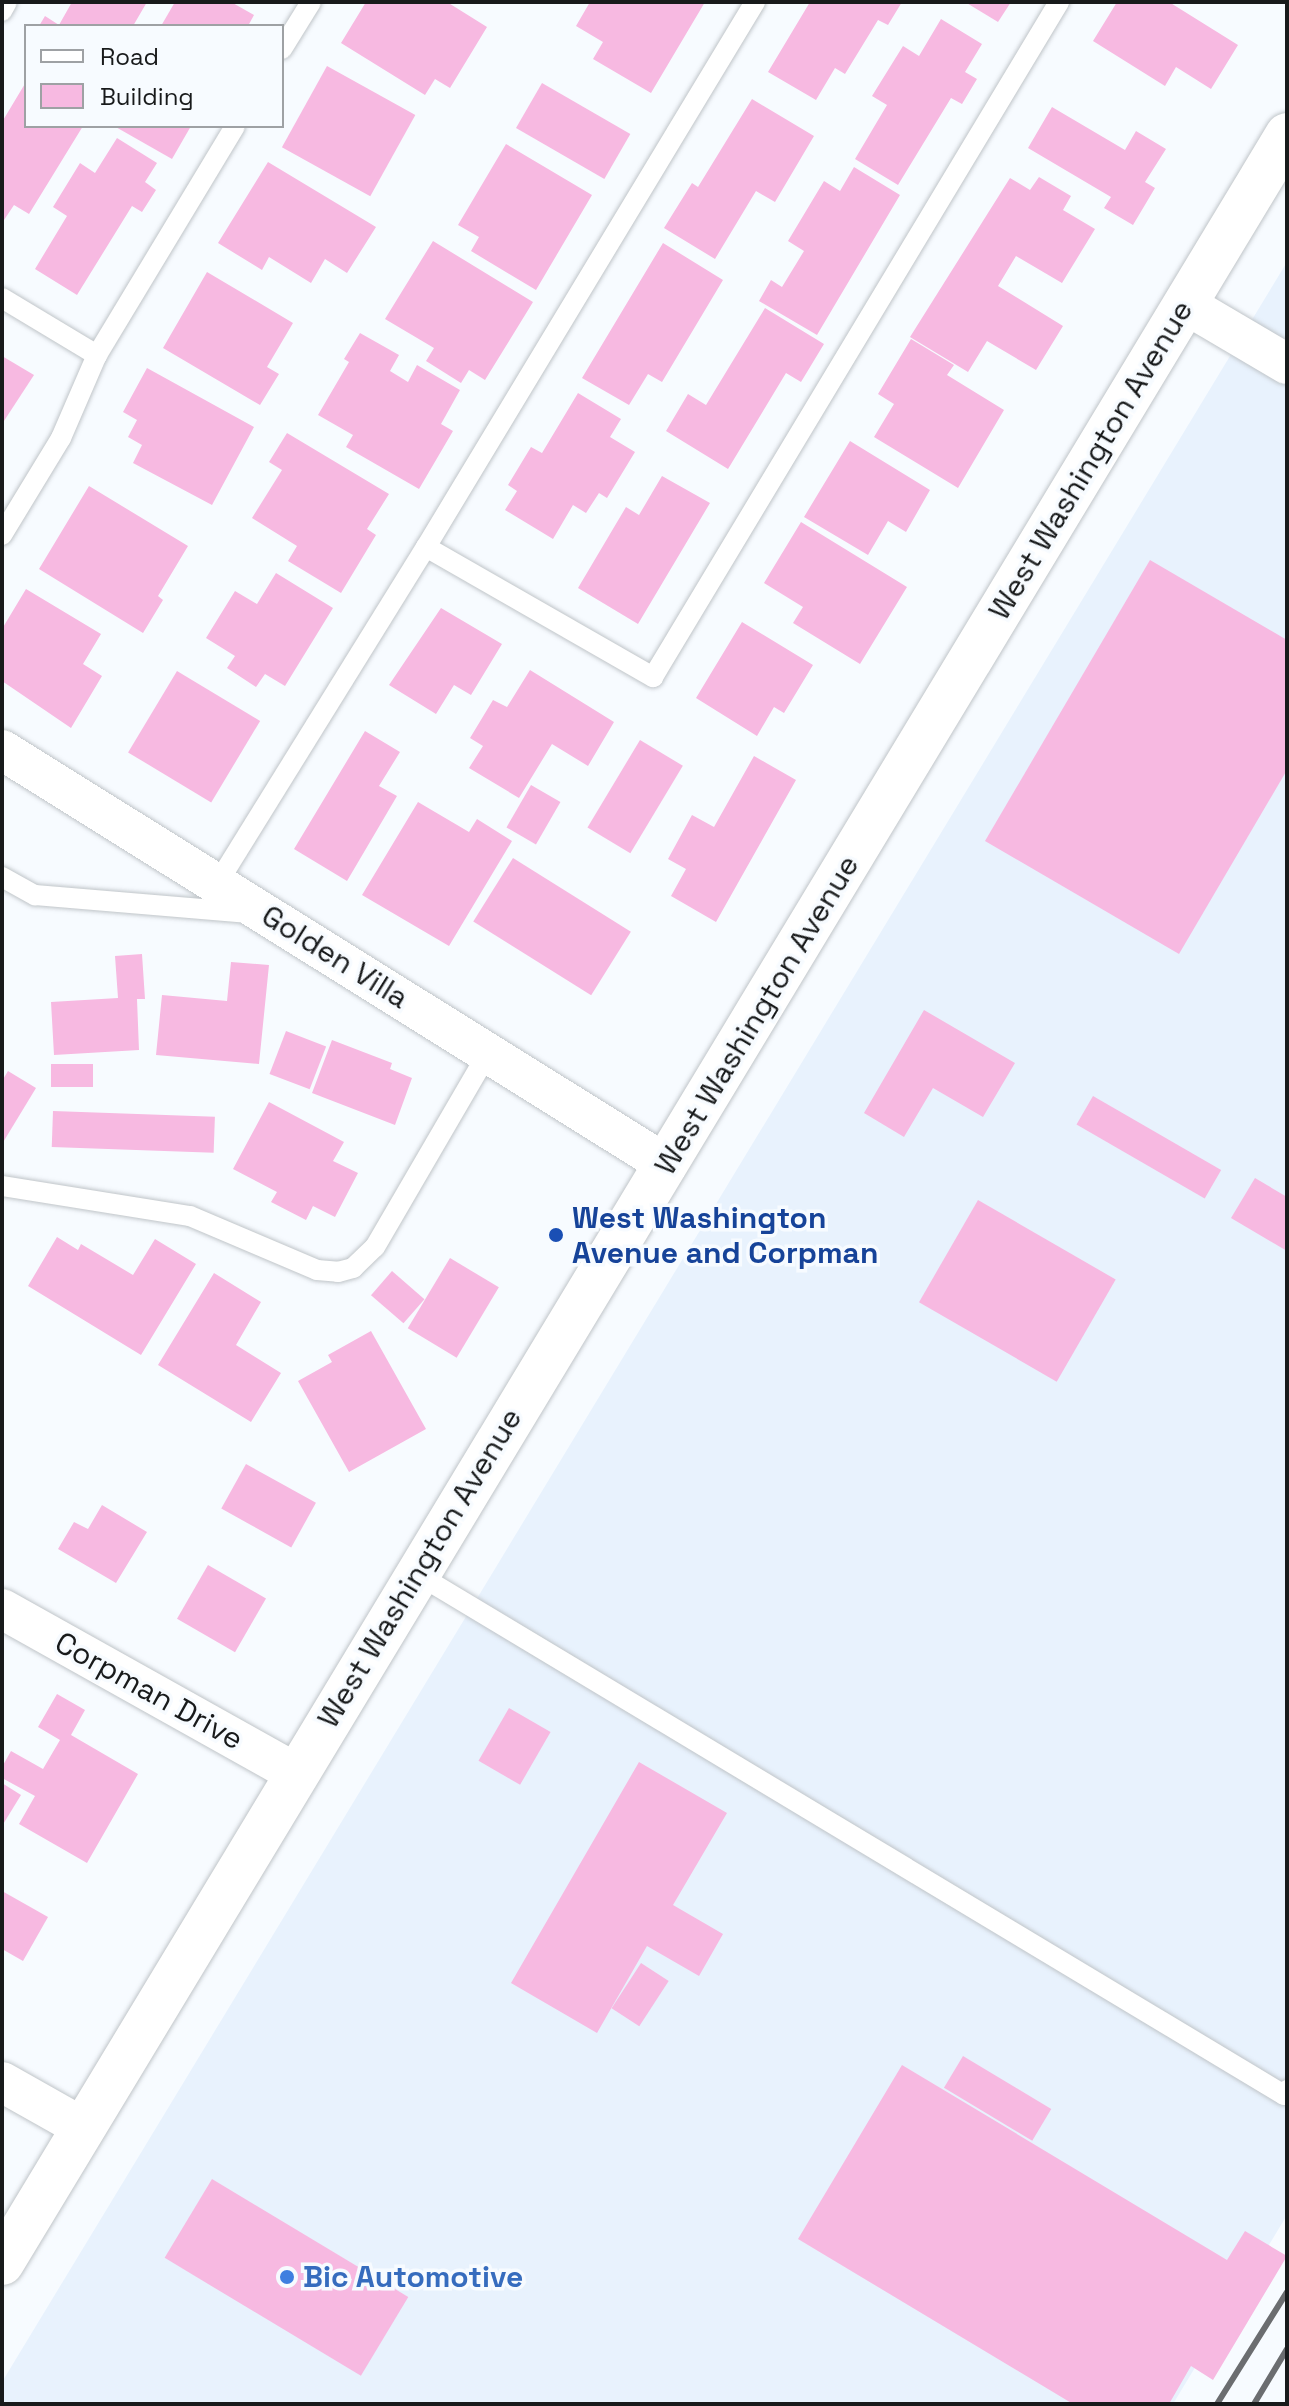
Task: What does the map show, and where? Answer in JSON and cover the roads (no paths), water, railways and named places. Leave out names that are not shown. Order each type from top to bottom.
[{"type":"main road","name":"West Washington Avenue","points":[[3,2258],[667,1165],[1287,135]]},
{"type":"street","points":[[1185,304],[1287,364]]},
{"type":"street","name":"Golden Villa","points":[[2,750],[667,1165]]},
{"type":"street","name":"Corpman Drive","points":[[2,1609],[295,1773]]},
{"type":"street","points":[[2,2082],[82,2127]]},
{"type":"lane","points":[[2,11],[7,2]]},
{"type":"lane","points":[[284,46],[311,2]]},
{"type":"lane","points":[[217,884],[426,547],[755,2]]},
{"type":"lane","points":[[426,547],[653,677],[1059,2]]},
{"type":"lane","points":[[2,535],[61,438],[97,355],[234,128]]},
{"type":"lane","points":[[2,298],[97,355]]},
{"type":"lane","points":[[2,877],[35,895],[265,914]]},
{"type":"lane","points":[[2,1186],[190,1216],[317,1270],[338,1272],[353,1268],[375,1247],[488,1053]]},
{"type":"lane","points":[[417,1574],[1286,2094]]},
{"type":"railway","points":[[1217,2404],[1287,2292]]},
{"type":"railway","points":[[1254,2404],[1287,2349]]},
{"type":"place","name":"West Washington Avenue and Corpman","points":[[556,1235]]},
{"type":"place","name":"Bic Automotive","points":[[287,2277]]}]
